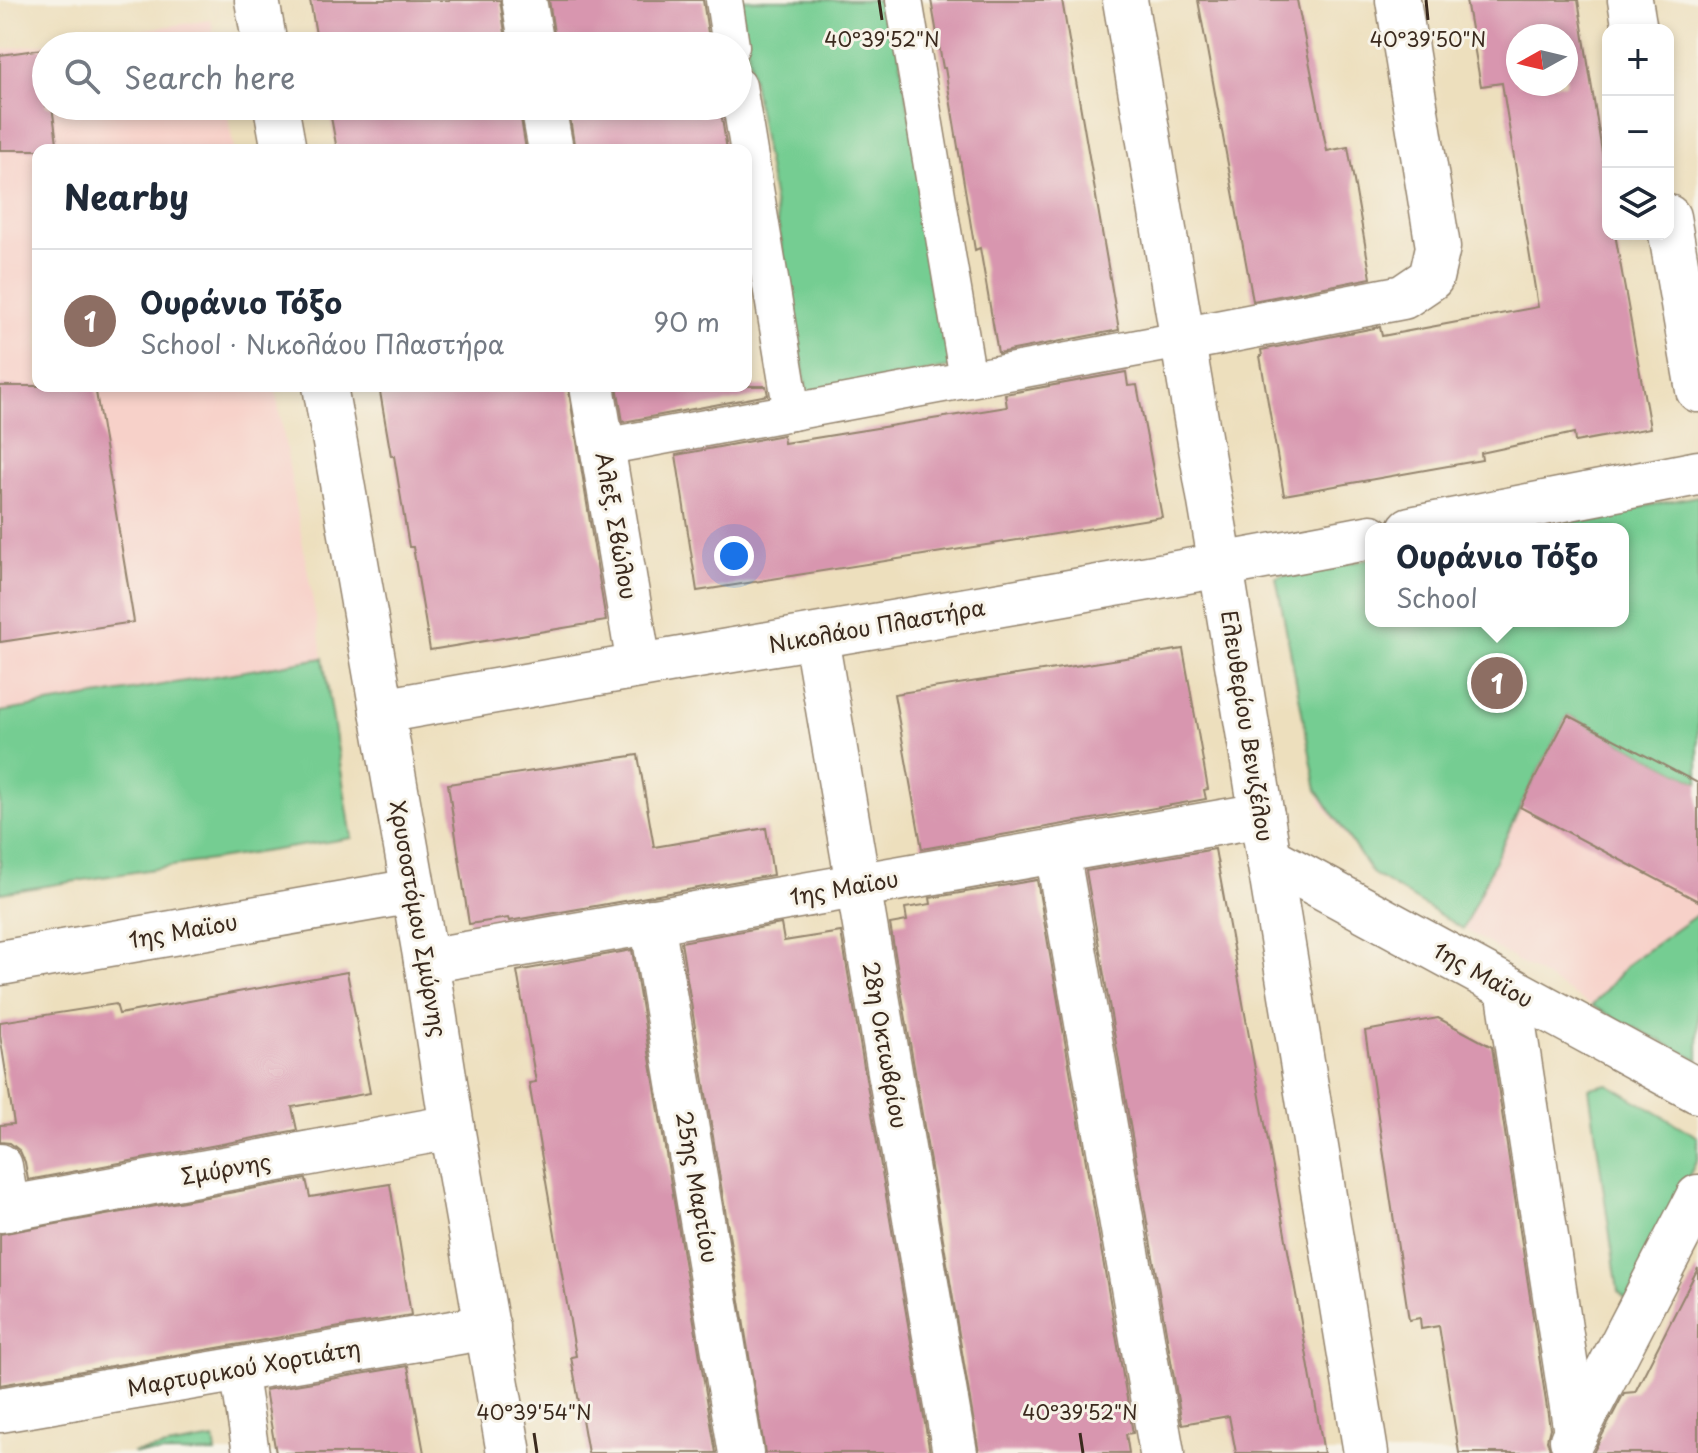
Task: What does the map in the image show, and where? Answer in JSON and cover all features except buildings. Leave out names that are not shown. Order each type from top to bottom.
[{"type":"street","points":[[257,0],[263,32]]},
{"type":"street","points":[[524,0],[530,32]]},
{"type":"street","points":[[724,0],[729,32]]},
{"type":"street","points":[[904,0],[968,379]]},
{"type":"street","name":"Ελευθερίου Βενιζέλου","points":[[1125,0],[1366,1453]]},
{"type":"street","points":[[603,447],[1403,297],[1431,278],[1438,247],[1398,0]]},
{"type":"street","points":[[1630,0],[1634,24]]},
{"type":"street","points":[[279,120],[283,144]]},
{"type":"street","points":[[546,120],[550,144]]},
{"type":"street","points":[[744,120],[748,144]]},
{"type":"street","points":[[752,171],[792,412]]},
{"type":"street","points":[[1680,241],[1698,390]]},
{"type":"street","name":"Χρυσοστόμου Σμύρνης","points":[[326,392],[509,1453]]},
{"type":"street","name":"Αλεξ. Σβώλου","points":[[593,392],[639,665]]},
{"type":"street","points":[[1441,523],[1698,473]]},
{"type":"street","name":"Νικολάου Πλαστήρα","points":[[382,711],[639,665],[816,638],[1365,538]]},
{"type":"street","name":"28η Οκτωβρίου","points":[[816,638],[955,1453]]},
{"type":"street","name":"1ης Μαϊου","points":[[426,961],[1262,815]]},
{"type":"street","points":[[1057,851],[1162,1453]]},
{"type":"street","name":"1ης Μαϊου","points":[[1269,858],[1698,1091]]},
{"type":"street","name":"1ης Μαϊου","points":[[0,963],[413,891]]},
{"type":"street","name":"25ης Μαρτίου","points":[[652,921],[741,1453]]},
{"type":"street","points":[[1508,988],[1571,1443]]},
{"type":"street","name":"Σμύρνης","points":[[3,1210],[452,1127]]},
{"type":"street","points":[[0,1166],[3,1210]]},
{"type":"street","points":[[1571,1443],[1698,1197]]},
{"type":"street","name":"Μαρτυρικού Χορτιάτη","points":[[0,1410],[488,1327]]},
{"type":"street","points":[[238,1369],[251,1453]]},
{"type":"shaded area","points":[[211,20],[213,32],[127,32]]},
{"type":"shaded area","points":[[32,45],[32,120],[229,120],[233,144],[32,144],[32,392],[276,392],[323,658],[0,712],[0,50]]},
{"type":"shaded area","points":[[1698,496],[1698,1060],[1592,1006],[1372,873],[1320,801],[1276,577],[1365,618],[1365,627],[1629,627],[1629,523],[1559,523]]},
{"type":"green space","points":[[739,0],[890,0],[953,367],[807,392],[752,75],[752,32],[745,32]]},
{"type":"green space","points":[[1698,496],[1698,783],[1568,715],[1520,807],[1463,929],[1372,873],[1317,790],[1276,577],[1365,560],[1365,627],[1629,627],[1629,523],[1559,523]]},
{"type":"green space","points":[[323,658],[352,838],[0,893],[0,712]]},
{"type":"green space","points":[[1698,914],[1698,1060],[1592,1006],[1628,964]]},
{"type":"green space","points":[[1608,1084],[1698,1137],[1698,1158],[1627,1300],[1618,1291],[1589,1088]]},
{"type":"green space","points":[[214,1439],[216,1453],[132,1453]]},
{"type":"place","name":"Ουράνιο Τόξο","points":[[1497,683]]}]
